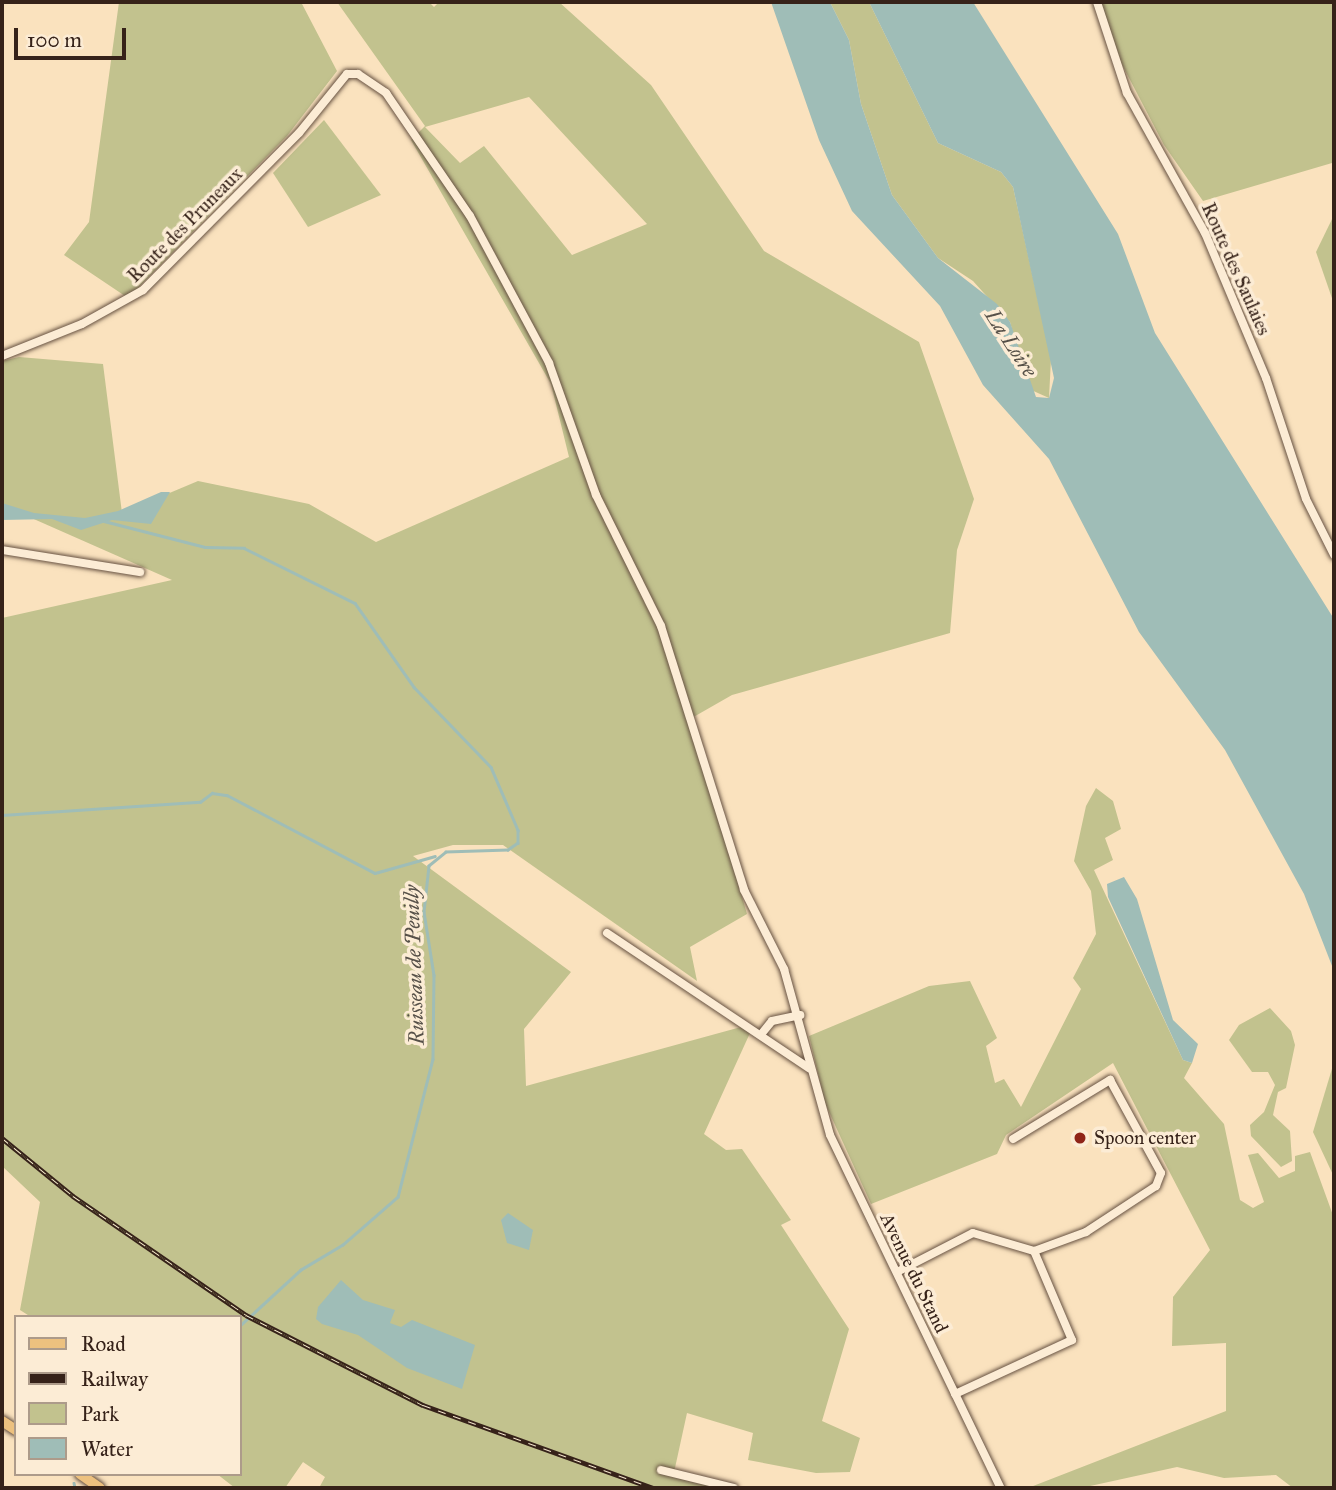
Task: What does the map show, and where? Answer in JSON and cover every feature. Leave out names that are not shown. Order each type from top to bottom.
[{"type":"main road","points":[[83,1476],[100,1488]]},
{"type":"street","name":"Route des Saulaies","points":[[1097,2],[1127,93],[1205,233],[1266,378],[1306,499],[1334,555]]},
{"type":"street","name":"Route des Pruneaux","points":[[2,356],[82,324],[143,290],[299,133],[347,74],[358,74]]},
{"type":"street","name":"Avenue du Stand","points":[[358,74],[386,93],[413,127],[470,216],[549,363],[596,495],[661,626],[744,890],[785,969],[800,1014],[809,1068],[830,1135],[1001,1488]]},
{"type":"street","points":[[2,550],[141,572]]},
{"type":"street","points":[[607,933],[697,995],[764,1032],[809,1068]]},
{"type":"street","points":[[764,1032],[772,1021],[800,1014]]},
{"type":"street","points":[[897,1272],[973,1233],[1034,1251],[1086,1232],[1156,1186],[1161,1173],[1110,1080],[1013,1139]]},
{"type":"street","points":[[955,1394],[1072,1340],[1034,1251]]},
{"type":"street","points":[[660,1470],[734,1488]]},
{"type":"green space","points":[[119,2],[301,2],[337,71],[287,136],[128,298],[64,255],[89,222]]},
{"type":"green space","points":[[337,2],[429,2],[434,7],[439,2],[559,2],[651,85],[764,251],[919,342],[974,499],[957,550],[950,633],[732,695],[690,719],[747,914],[690,947],[697,981],[503,845],[453,845],[413,856],[571,972],[524,1029],[526,1086],[741,1027],[750,1033],[704,1134],[726,1150],[742,1149],[791,1220],[781,1225],[849,1329],[822,1421],[860,1438],[850,1472],[816,1473],[748,1460],[753,1433],[687,1413],[673,1477],[717,1488],[319,1488],[325,1477],[303,1462],[285,1488],[235,1488],[220,1476],[242,1476],[242,1315],[28,1315],[20,1310],[40,1202],[2,1166],[2,618],[172,580],[2,505],[2,361],[19,357],[103,364],[122,513],[198,481],[309,504],[376,542],[569,457],[551,384],[411,140],[425,126]],"holes":[[[529,97],[647,224],[572,255],[484,146],[460,163],[425,127]]]},
{"type":"green space","points":[[830,2],[869,2],[938,143],[1001,172],[1013,187],[1051,359],[1049,398],[1029,389],[1010,322],[973,281],[938,258],[892,195],[861,104],[849,40]]},
{"type":"green space","points":[[1100,2],[1334,2],[1334,178],[1332,163],[1203,201],[1164,145],[1116,53]]},
{"type":"green space","points":[[324,120],[381,195],[308,227],[273,173]]},
{"type":"green space","points":[[1334,215],[1334,304],[1316,252]]},
{"type":"green space","points":[[1096,788],[1113,801],[1121,829],[1105,838],[1113,860],[1094,870],[1183,1060],[1192,1063],[1184,1078],[1224,1124],[1240,1200],[1253,1208],[1264,1202],[1248,1155],[1258,1153],[1279,1178],[1295,1171],[1295,1156],[1310,1152],[1334,1218],[1334,1488],[1293,1488],[1276,1475],[1224,1478],[1177,1467],[1081,1488],[1028,1488],[1226,1411],[1226,1343],[1172,1346],[1173,1297],[1210,1250],[1113,1063],[1006,1135],[997,1154],[871,1204],[825,1103],[809,1036],[929,986],[970,981],[997,1038],[986,1046],[995,1083],[1004,1079],[1021,1107],[1081,989],[1073,978],[1096,934],[1091,891],[1074,861],[1086,806]]},
{"type":"green space","points":[[1270,1008],[1291,1031],[1295,1045],[1286,1088],[1278,1092],[1273,1115],[1290,1131],[1292,1161],[1281,1167],[1251,1136],[1250,1125],[1264,1112],[1275,1085],[1268,1072],[1252,1072],[1229,1040],[1239,1025]]},
{"type":"green space","points":[[1334,1062],[1334,1177],[1313,1132]]},
{"type":"water","name":"La Loire","points":[[771,2],[830,2],[849,40],[861,104],[892,195],[938,258],[997,304],[1010,322],[1036,397],[1049,398],[1054,378],[1013,187],[1001,172],[938,143],[869,2],[973,2],[1118,234],[1155,333],[1334,619],[1334,971],[1304,894],[1225,750],[1139,632],[1049,459],[983,385],[940,306],[852,211],[819,140]]},
{"type":"water","points":[[161,492],[170,492],[151,524],[112,520],[81,530],[52,519],[2,520],[2,503],[34,513],[85,518],[118,511]]},
{"type":"water","points":[[1124,877],[1137,899],[1173,1020],[1198,1044],[1192,1063],[1183,1060],[1108,897],[1107,884]]},
{"type":"water","points":[[508,1213],[533,1230],[529,1250],[507,1243],[501,1220]]},
{"type":"water","points":[[341,1280],[363,1300],[395,1310],[390,1323],[401,1327],[412,1320],[475,1345],[462,1389],[407,1368],[358,1335],[322,1324],[316,1319],[318,1307]]},
{"type":"waterway","name":"Ruisseau de Peuilly","points":[[104,521],[205,547],[244,548],[355,603],[414,687],[491,767],[518,830],[518,843],[508,850],[446,852],[429,866],[424,912],[434,975],[433,1059],[398,1197],[343,1245],[301,1270],[242,1324]]},
{"type":"waterway","points":[[2,815],[200,802],[212,793],[227,795],[375,873],[435,856]]},
{"type":"waterway","name":"Ruisseau de Peuilly","points":[[74,1483],[75,1488]]},
{"type":"railway","points":[[2,1138],[73,1196],[246,1315],[423,1405],[653,1488]]},
{"type":"place","name":"Spoon center","points":[[1080,1138]]}]
